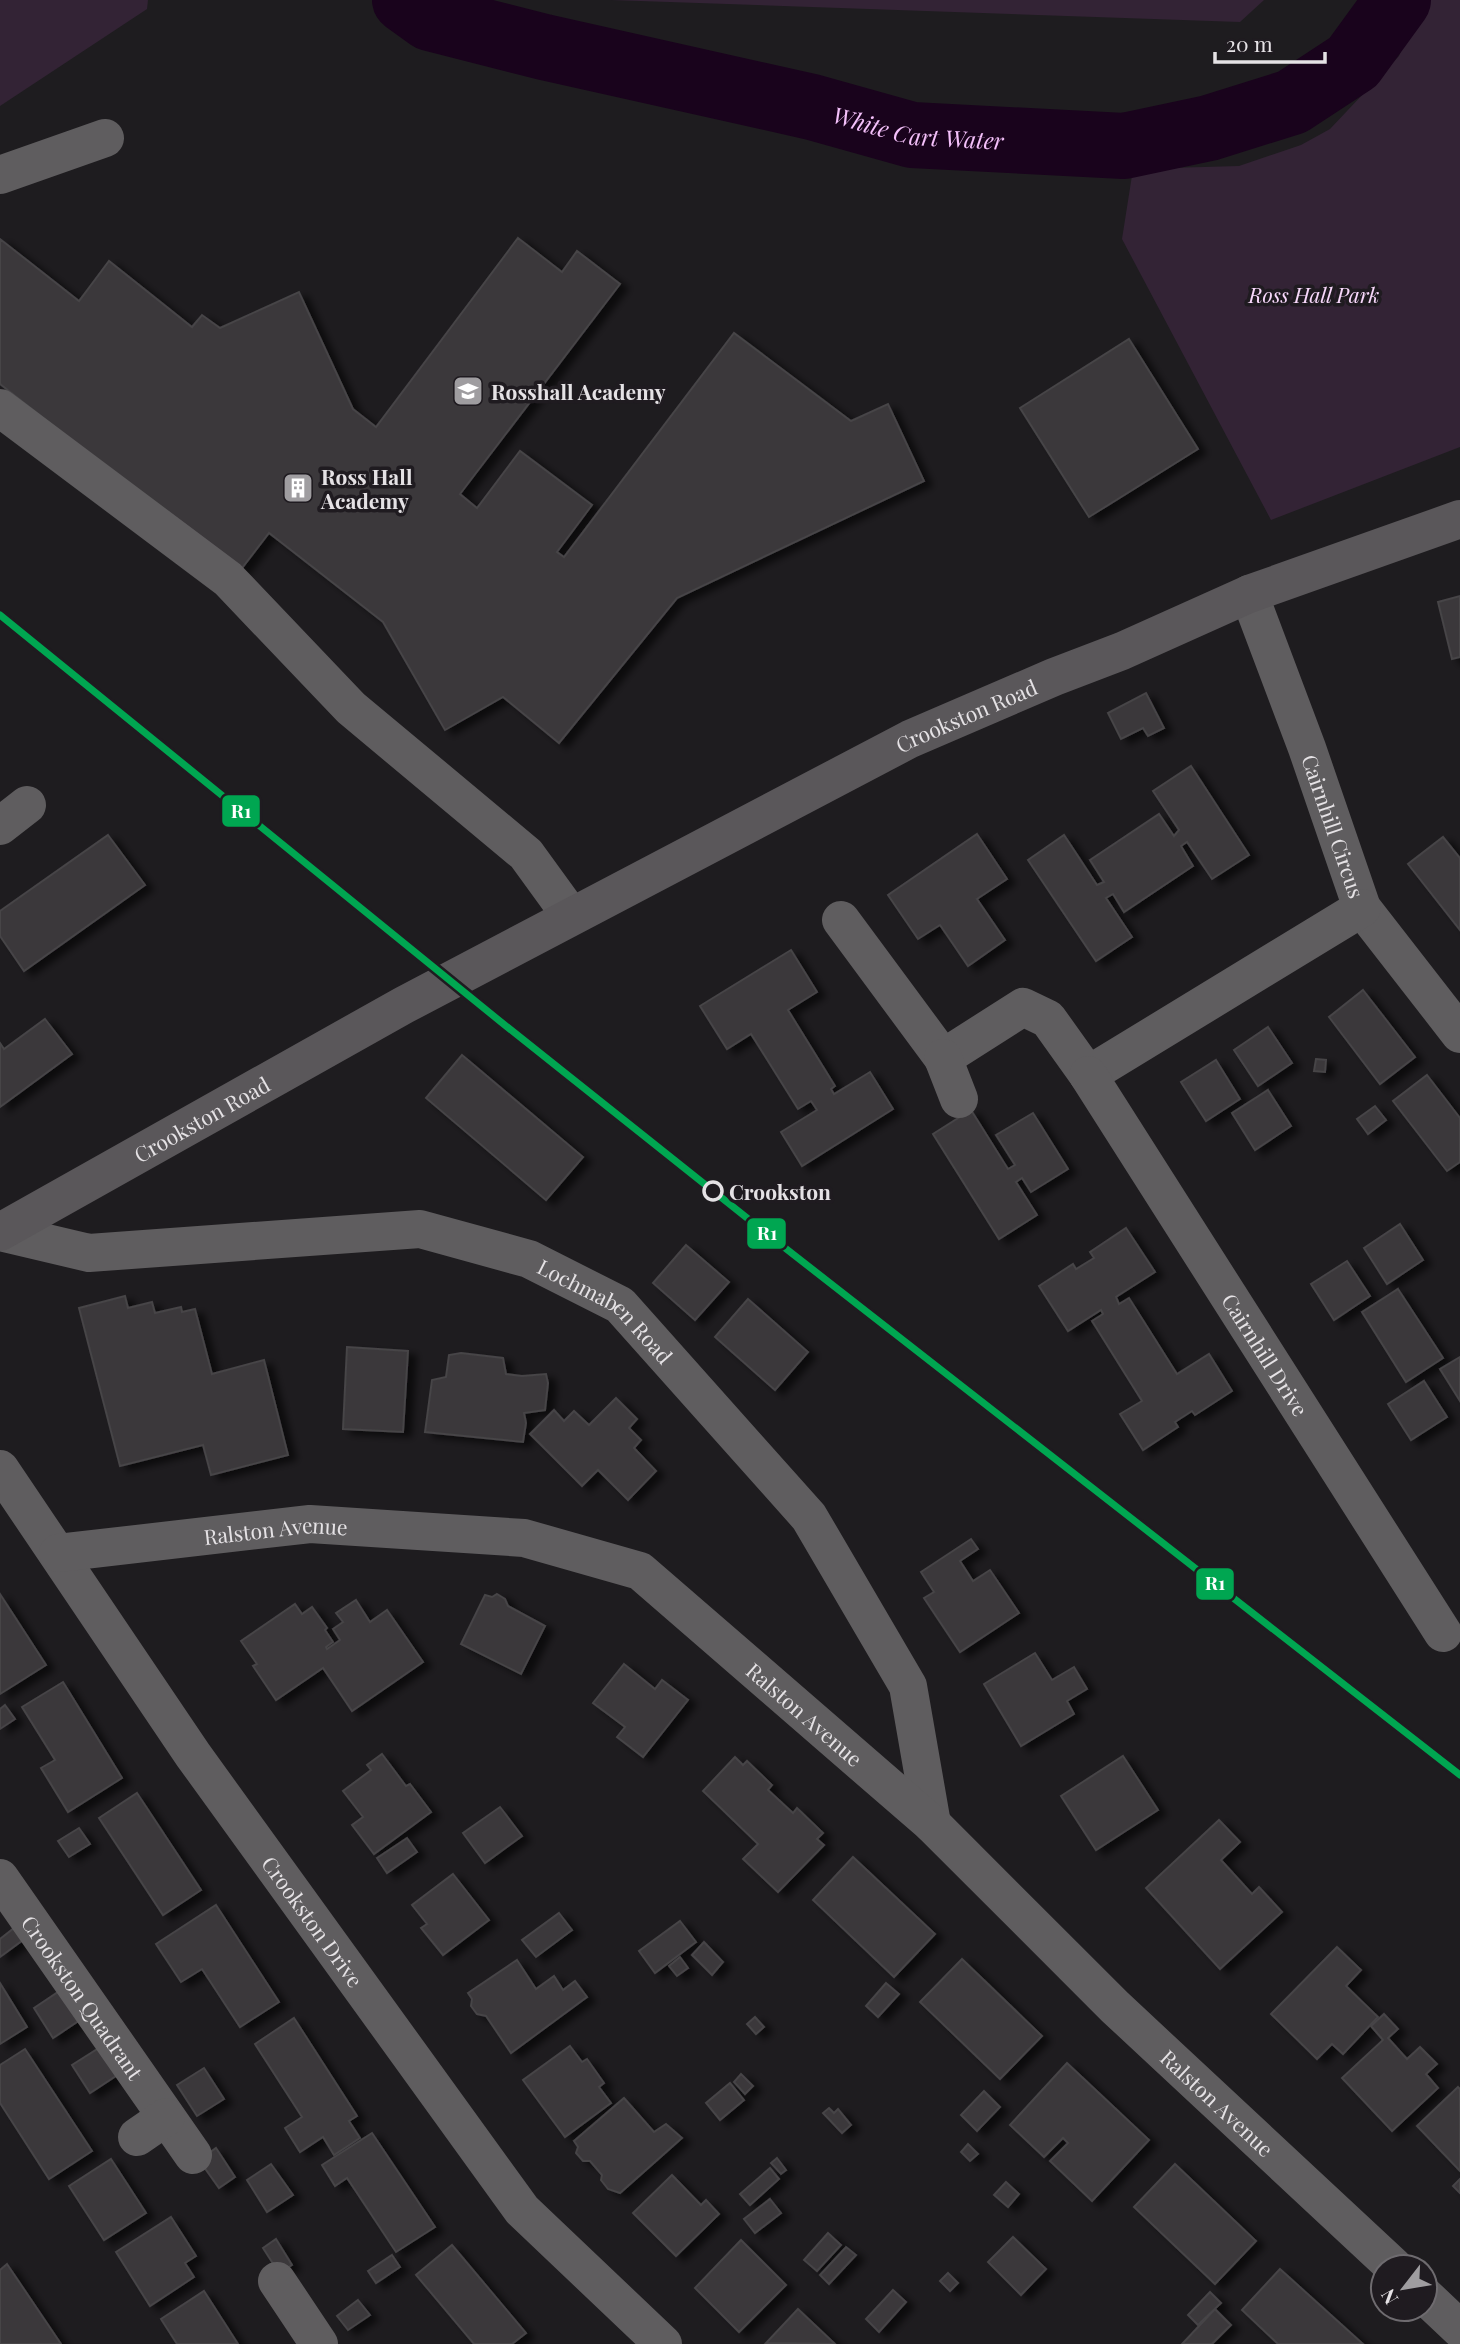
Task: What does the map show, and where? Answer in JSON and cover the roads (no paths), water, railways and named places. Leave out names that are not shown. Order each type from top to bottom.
[{"type":"main road","name":"Crookston Road","points":[[0,1232],[404,1005],[910,739],[1122,651],[1249,594],[1460,519]]},
{"type":"street","points":[[0,175],[106,138]]},
{"type":"street","points":[[0,408],[228,579],[351,708],[526,854],[571,916]]},
{"type":"street","name":"Cairnhill Circus","points":[[1249,594],[1307,748],[1362,908],[1460,1034]]},
{"type":"street","points":[[1088,1075],[1362,908]]},
{"type":"street","points":[[841,920],[943,1058],[959,1098]]},
{"type":"street","name":"Cairnhill Drive","points":[[943,1058],[1023,1007],[1048,1019],[1088,1075],[1443,1633]]},
{"type":"street","name":"Lochmaben Road","points":[[0,1232],[89,1253],[420,1229],[529,1259],[620,1305],[808,1517],[908,1686],[932,1824]]},
{"type":"street","name":"Crookston Drive","points":[[0,1469],[193,1755],[522,2210],[663,2344]]},
{"type":"street","name":"Ralston Avenue","points":[[58,1553],[310,1524],[524,1538],[640,1571],[932,1824],[1115,2007],[1379,2253]]},
{"type":"street","name":"Crookston Quadrant","points":[[0,1878],[151,2127],[193,2155]]},
{"type":"street","points":[[277,2281],[319,2344]]},
{"type":"street","points":[[1439,2309],[1460,2329]]},
{"type":"waterway","name":"White Cart Water","points":[[405,0],[430,18],[544,47],[812,107],[912,135],[1124,146],[1209,128],[1292,102],[1353,62],[1398,0]]},
{"type":"railway","points":[[0,615],[369,915]]},
{"type":"place","name":"Rosshall Academy","points":[[468,391]]},
{"type":"place","name":"Ross Hall Academy","points":[[298,488]]},
{"type":"place","name":"Crookston","points":[[713,1191]]},
{"type":"park label","name":"Ross Hall Park","points":[[1314,294]]}]
